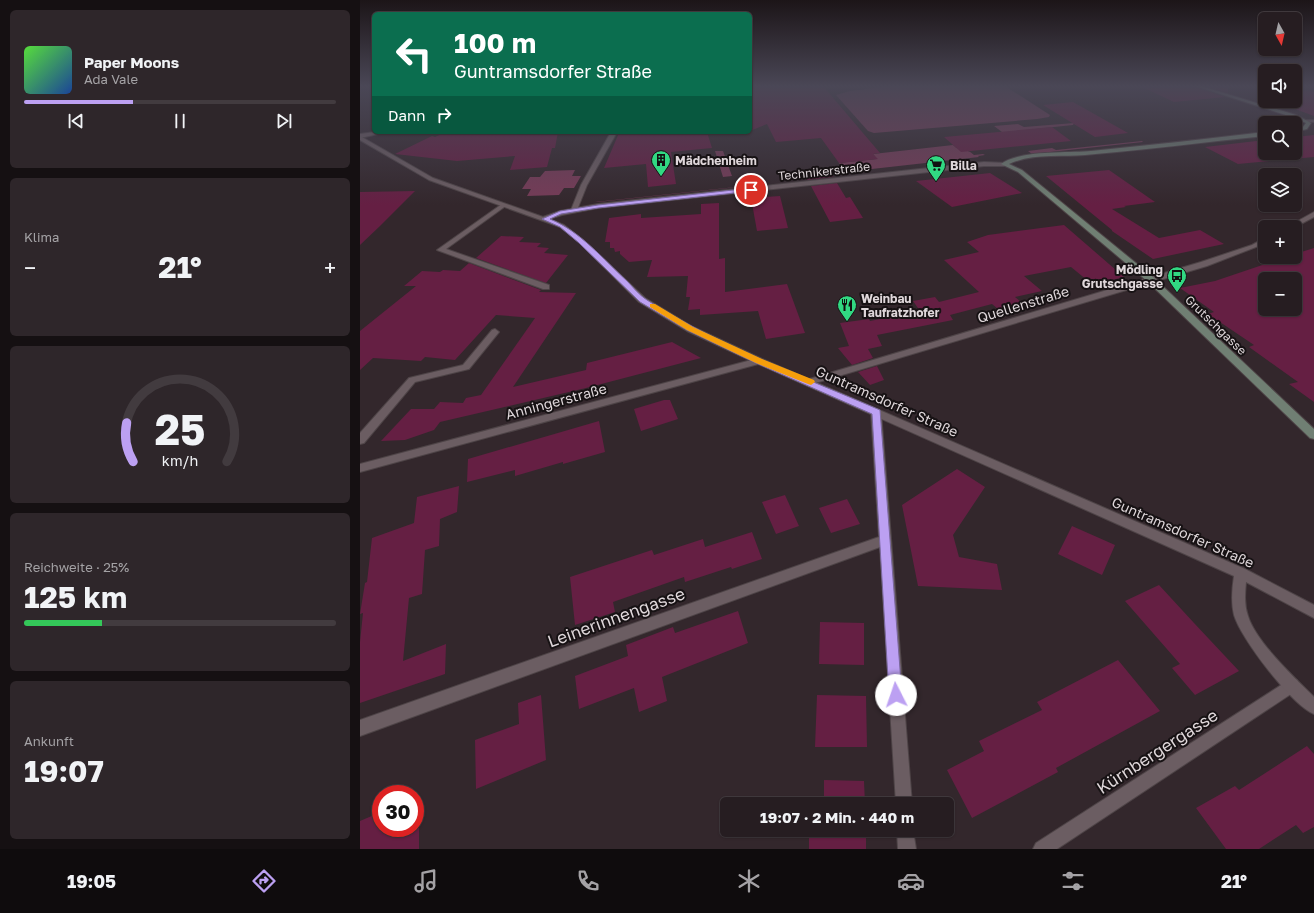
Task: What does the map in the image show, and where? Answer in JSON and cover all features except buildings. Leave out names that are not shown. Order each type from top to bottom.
[{"type":"main road","name":"Technikerstraße","points":[[1012,166],[1083,154],[1258,135]]},
{"type":"main road","name":"Technikerstraße","points":[[1004,164],[1015,159],[1030,157],[1083,154]]},
{"type":"main road","name":"Grutschgasse","points":[[1004,164],[1012,166],[1150,279],[1314,435]]},
{"type":"street","name":"Guntramsdorfer Straße","points":[[360,137],[374,134]]},
{"type":"street","points":[[574,210],[584,185],[613,134]]},
{"type":"street","name":"Guntramsdorfer Straße","points":[[360,137],[431,179],[562,226],[581,241],[642,300],[690,328],[759,361],[810,382],[1241,572],[1314,612]]},
{"type":"street","name":"Technikerstraße","points":[[544,219],[574,210],[984,164],[1004,164]]},
{"type":"street","points":[[504,205],[441,250],[546,287]]},
{"type":"street","points":[[1302,220],[1314,214]]},
{"type":"street","name":"Quellenstraße","points":[[810,382],[1204,264],[1258,243]]},
{"type":"street","points":[[360,440],[412,380],[466,367],[495,332]]},
{"type":"street","name":"Anningerstraße","points":[[360,468],[759,361]]},
{"type":"street","points":[[876,412],[903,797]]},
{"type":"street","name":"Leinerinnengasse","points":[[360,728],[884,540]]},
{"type":"street","points":[[1241,572],[1239,592],[1241,616],[1252,638],[1292,685],[1314,707]]},
{"type":"street","name":"Kürnbergergasse","points":[[1042,849],[1292,685]]},
{"type":"street","points":[[906,837],[907,849]]},
{"type":"shaded area","points":[[863,126],[960,126],[874,133],[868,131]]},
{"type":"shaded area","points":[[994,126],[1021,126],[1024,127],[1067,126],[1007,132],[1002,132]]},
{"type":"shaded area","points":[[1143,142],[1032,154],[1028,151],[1052,148],[1056,150]]},
{"type":"shaded area","points":[[953,145],[974,155],[985,155],[978,156],[979,157],[845,172],[839,163],[877,159],[873,154]]},
{"type":"shaded area","points":[[715,151],[723,151],[732,176],[723,177]]},
{"type":"shaded area","points":[[575,170],[572,176],[581,176],[574,188],[564,188],[559,195],[527,196],[531,189],[522,189],[530,177],[540,177],[545,171]]},
{"type":"shaded area","points":[[821,178],[598,202],[595,202]]},
{"type":"slow traffic","points":[[652,306],[690,328],[759,361],[811,382]]},
{"type":"place","name":"Mädchenheim","points":[[661,177]]},
{"type":"place","name":"Billa","points":[[936,182]]},
{"type":"place","name":"Mödling Grutschgasse","points":[[1177,293]]},
{"type":"place","name":"Weinbau Taufratzhofer","points":[[847,322]]},
{"type":"route","points":[[751,190],[598,206],[560,213],[544,219],[562,226],[581,241],[642,300],[690,328],[759,361],[876,412],[896,695]]}]
